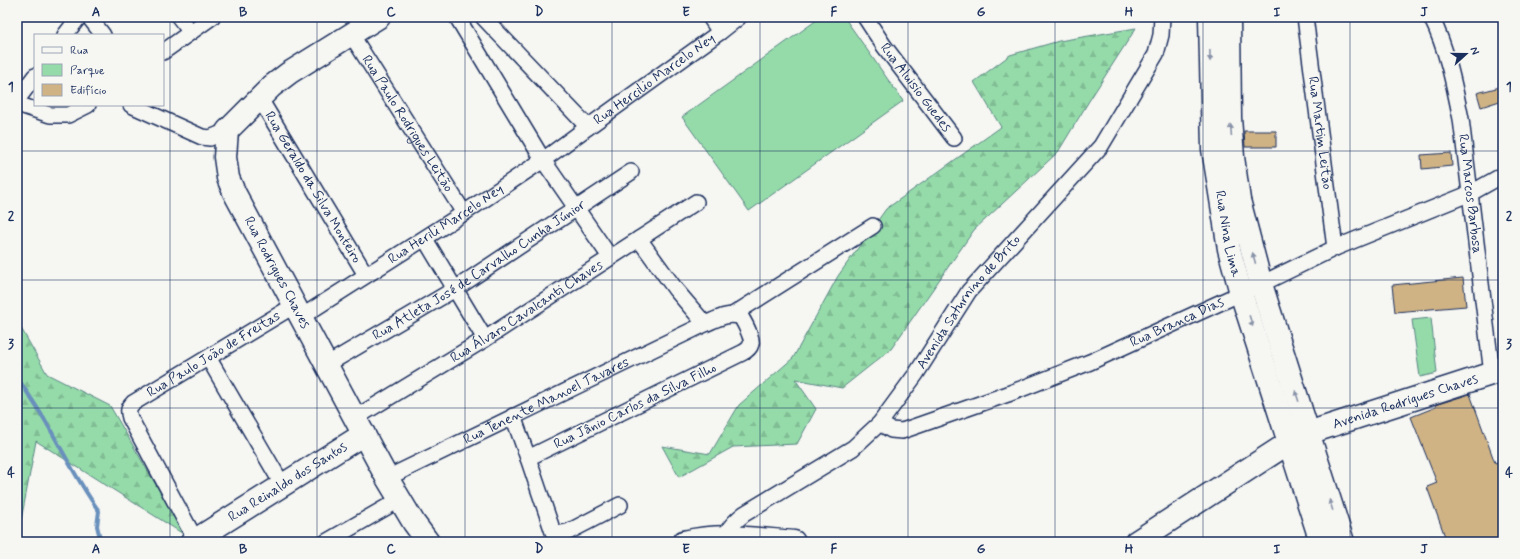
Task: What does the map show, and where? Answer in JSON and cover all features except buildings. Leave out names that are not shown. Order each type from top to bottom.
[{"type":"street","points":[[66,34],[79,17]]},
{"type":"street","points":[[89,17],[102,34]]},
{"type":"street","points":[[179,17],[191,32]]},
{"type":"street","points":[[164,51],[212,17]]},
{"type":"street","points":[[133,106],[202,137],[210,138],[228,131],[272,86],[289,73],[379,17]]},
{"type":"street","points":[[457,17],[543,160],[610,257]]},
{"type":"street","points":[[483,17],[588,127]]},
{"type":"street","points":[[710,17],[720,32]]},
{"type":"street","name":"Rua Hercilio Marcelo Ney","points":[[588,127],[739,17]]},
{"type":"street","name":"Rua Aluisio Guedes","points":[[865,17],[884,46],[954,138]]},
{"type":"street","name":"Avenida Saturnino de Brito","points":[[724,539],[735,521],[744,514],[852,448],[880,423],[916,374],[969,292],[1101,146],[1156,54],[1161,35],[1162,17]]},
{"type":"street","name":"Rua Nina Lima","points":[[1210,17],[1213,149],[1229,249],[1242,293],[1299,438]]},
{"type":"street","name":"Rua Nina Lima","points":[[1229,17],[1230,111],[1233,157],[1239,200],[1299,438]]},
{"type":"street","name":"Rua Martim Leitão","points":[[1305,17],[1335,248]]},
{"type":"street","name":"Rua Marcos Barbosa","points":[[1431,17],[1444,48],[1454,81],[1461,119],[1497,372]]},
{"type":"street","name":"Rua Paulo Rodrigues Leitão","points":[[351,34],[464,213]]},
{"type":"street","points":[[17,100],[34,77]]},
{"type":"street","name":"Rua Geraldo da Silva Monteiro","points":[[260,99],[366,275]]},
{"type":"street","points":[[17,104],[50,115],[68,115],[86,106]]},
{"type":"street","name":"Rua Herili Marcelo Ney","points":[[298,311],[366,275],[425,239],[543,160],[588,127]]},
{"type":"street","name":"Rua Rodrigues Chaves","points":[[228,131],[225,157],[228,178],[234,192],[399,500]]},
{"type":"street","name":"Rua Atleta José de Carvalho Cunha Júnior","points":[[326,365],[455,289],[631,172]]},
{"type":"street","name":"Rua Branca Dias","points":[[880,423],[891,430],[902,431],[1008,394],[1090,362],[1242,293],[1335,248],[1471,193],[1503,175]]},
{"type":"street","name":"Rua Álvaro Cavalcanti Chaves","points":[[359,426],[485,339],[696,202]]},
{"type":"street","points":[[734,314],[873,226]]},
{"type":"street","points":[[425,239],[485,339]]},
{"type":"street","points":[[639,239],[676,290],[705,324]]},
{"type":"street","name":"Rua Paulo João de Freitas","points":[[193,541],[130,418],[128,411],[133,403],[209,359],[298,311]]},
{"type":"street","name":"Rua Tenente Manoel Tavares","points":[[387,478],[705,324],[734,314]]},
{"type":"street","name":"Rua Jânio Carlos da Silva Filho","points":[[528,458],[748,349],[751,344],[751,340],[741,317],[734,314]]},
{"type":"street","points":[[209,359],[282,484]]},
{"type":"street","name":"Avenida Rodrigues Chaves","points":[[1136,542],[1299,438],[1497,372]]},
{"type":"street","points":[[513,416],[553,532],[557,534],[568,532],[620,505]]},
{"type":"street","name":"Rua Reinaldo dos Santos","points":[[193,541],[282,484],[359,426]]},
{"type":"street","points":[[1299,438],[1321,542]]},
{"type":"street","points":[[1299,438],[1343,542]]},
{"type":"street","points":[[326,542],[399,500],[428,542]]},
{"type":"street","points":[[684,542],[709,537],[794,542]]},
{"type":"green space","points":[[821,17],[844,17],[903,101],[749,211],[682,117]]},
{"type":"green space","points":[[1136,28],[1058,152],[974,230],[891,349],[842,388],[795,379],[816,409],[797,444],[733,447],[679,477],[662,446],[710,454],[739,405],[793,358],[838,276],[886,209],[1001,127],[974,82],[1010,55],[1059,41]]},
{"type":"green space","points":[[1431,318],[1437,373],[1420,377],[1412,320]]},
{"type":"green space","points":[[17,321],[47,374],[110,406],[185,535],[36,441],[17,542]]},
{"type":"waterway","points":[[17,377],[42,416],[79,481],[99,511],[97,526],[101,542]]}]
